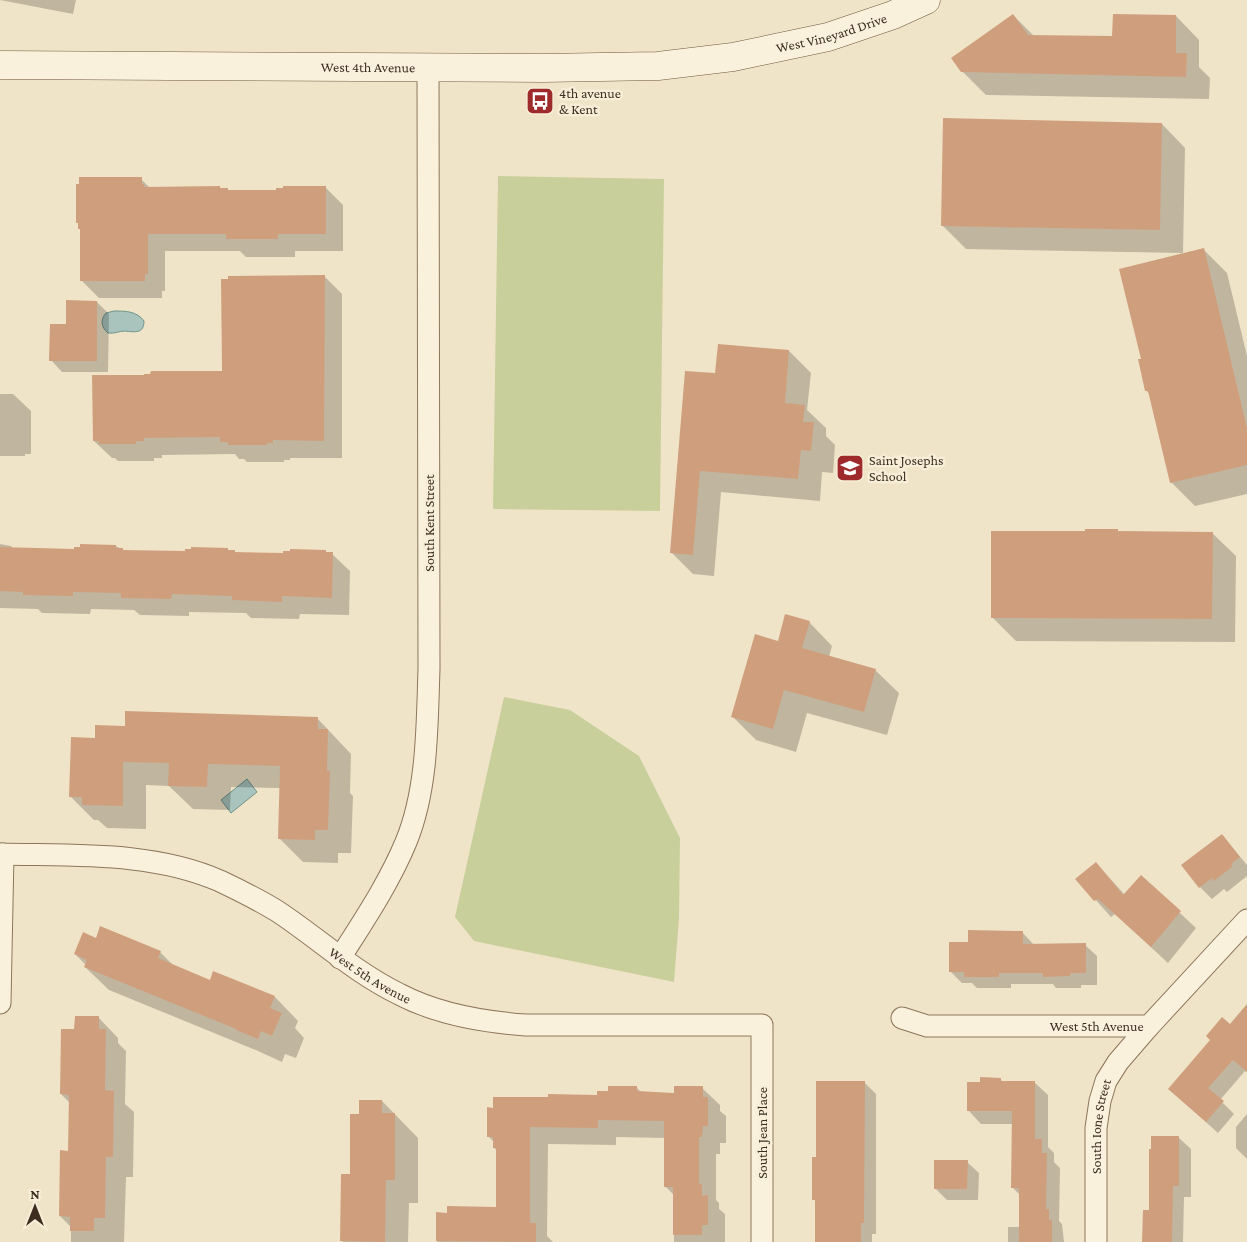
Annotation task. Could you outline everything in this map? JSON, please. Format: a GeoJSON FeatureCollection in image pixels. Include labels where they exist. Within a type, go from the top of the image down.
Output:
{"type":"FeatureCollection","features":[{"type":"Feature","properties":{"kind":"main road","name":"West Vineyard Drive"},"geometry":{"type":"LineString","coordinates":[[734,58],[828,37],[894,15],[926,0]]}},
{"type":"Feature","properties":{"kind":"main road","name":"West 4th Avenue"},"geometry":{"type":"LineString","coordinates":[[0,65],[658,66],[734,58]]}},
{"type":"Feature","properties":{"kind":"street","name":"South Kent Street"},"geometry":{"type":"LineString","coordinates":[[340,958],[388,882],[407,840],[418,800],[425,761],[429,669],[428,67]]}},
{"type":"Feature","properties":{"kind":"street","name":"West 5th Avenue"},"geometry":{"type":"LineString","coordinates":[[1,854],[105,857],[148,861],[184,868],[219,881],[276,911],[340,958],[400,995],[430,1007],[462,1016],[496,1023],[526,1025],[762,1025]]}},
{"type":"Feature","properties":{"kind":"street"},"geometry":{"type":"LineString","coordinates":[[0,1003],[1,854]]}},
{"type":"Feature","properties":{"kind":"street","name":"West 5th Avenue"},"geometry":{"type":"LineString","coordinates":[[902,1018],[927,1026],[1149,1026],[1247,920]]}},
{"type":"Feature","properties":{"kind":"street","name":"South Jean Place"},"geometry":{"type":"LineString","coordinates":[[762,1025],[762,1242]]}},
{"type":"Feature","properties":{"kind":"street","name":"South Ione Street"},"geometry":{"type":"LineString","coordinates":[[1096,1242],[1096,1128],[1100,1101],[1106,1081],[1118,1062],[1149,1026]]}},
{"type":"Feature","properties":{"kind":"green space"},"geometry":{"type":"Polygon","coordinates":[[[498,176],[664,179],[660,511],[493,509],[498,176]]]}},
{"type":"Feature","properties":{"kind":"green space"},"geometry":{"type":"Polygon","coordinates":[[[504,697],[570,710],[639,756],[680,838],[679,918],[674,982],[474,941],[455,917],[504,697]]]}},
{"type":"Feature","properties":{"kind":"water"},"geometry":{"type":"Polygon","coordinates":[[[114,311],[134,313],[144,321],[144,325],[141,330],[135,332],[108,333],[102,321],[106,313],[114,311]]]}},
{"type":"Feature","properties":{"kind":"water"},"geometry":{"type":"Polygon","coordinates":[[[247,779],[257,792],[231,813],[221,800],[247,779]]]}},
{"type":"Feature","properties":{"kind":"building"},"geometry":{"type":"Polygon","coordinates":[[[1013,14],[1028,35],[1112,36],[1113,14],[1176,15],[1176,53],[1187,53],[1186,77],[961,72],[951,58],[1013,14]]]}},
{"type":"Feature","properties":{"kind":"building"},"geometry":{"type":"Polygon","coordinates":[[[943,118],[1162,123],[1160,230],[941,226],[943,118]]]}},
{"type":"Feature","properties":{"kind":"building"},"geometry":{"type":"Polygon","coordinates":[[[79,177],[142,177],[144,187],[220,186],[220,188],[228,188],[228,190],[276,190],[276,188],[283,188],[283,186],[326,186],[326,234],[278,234],[278,239],[226,239],[226,234],[148,234],[148,274],[145,274],[145,281],[80,281],[80,229],[78,229],[78,223],[76,223],[76,184],[79,184],[79,177]]]}},
{"type":"Feature","properties":{"kind":"building"},"geometry":{"type":"Polygon","coordinates":[[[1204,248],[1247,428],[1247,465],[1170,483],[1148,391],[1145,391],[1138,359],[1141,359],[1119,269],[1204,248]]]}},
{"type":"Feature","properties":{"kind":"building"},"geometry":{"type":"Polygon","coordinates":[[[325,275],[324,441],[273,440],[273,443],[267,443],[267,445],[228,445],[228,442],[220,442],[220,437],[144,438],[144,441],[136,441],[136,444],[99,444],[99,441],[93,441],[92,375],[144,375],[150,374],[151,371],[222,371],[221,279],[228,279],[228,276],[325,275]]]}},
{"type":"Feature","properties":{"kind":"building"},"geometry":{"type":"Polygon","coordinates":[[[66,300],[97,301],[97,361],[49,361],[50,324],[66,324],[66,300]]]}},
{"type":"Feature","properties":{"kind":"building"},"geometry":{"type":"Polygon","coordinates":[[[718,344],[789,350],[785,403],[805,405],[803,422],[814,422],[811,451],[801,450],[798,479],[700,471],[693,555],[670,553],[685,371],[715,373],[718,344]]]}},
{"type":"Feature","properties":{"kind":"building"},"geometry":{"type":"Polygon","coordinates":[[[1085,529],[1213,532],[1212,619],[991,618],[991,531],[1085,531],[1085,529]]]}},
{"type":"Feature","properties":{"kind":"building"},"geometry":{"type":"Polygon","coordinates":[[[80,544],[116,545],[116,548],[123,548],[123,550],[185,551],[185,549],[191,549],[191,547],[228,548],[228,550],[235,550],[235,552],[283,553],[283,551],[290,551],[290,549],[326,550],[326,552],[333,552],[332,598],[282,596],[282,602],[232,600],[232,596],[172,594],[171,599],[121,598],[121,593],[73,592],[73,596],[23,595],[23,592],[0,591],[0,547],[74,549],[74,547],[80,547],[80,544]]]}},
{"type":"Feature","properties":{"kind":"building"},"geometry":{"type":"Polygon","coordinates":[[[785,614],[810,621],[802,648],[876,669],[864,712],[784,690],[773,729],[731,717],[755,634],[778,641],[785,614]]]}},
{"type":"Feature","properties":{"kind":"building"},"geometry":{"type":"Polygon","coordinates":[[[125,711],[318,717],[318,729],[328,729],[327,771],[330,771],[328,830],[315,830],[315,840],[278,839],[280,766],[208,764],[207,787],[168,786],[169,763],[123,762],[123,806],[82,805],[82,797],[69,797],[71,737],[95,738],[95,725],[125,726],[125,711]]]}},
{"type":"Feature","properties":{"kind":"building"},"geometry":{"type":"Polygon","coordinates":[[[1222,834],[1240,857],[1231,864],[1233,866],[1214,881],[1212,878],[1199,888],[1181,865],[1222,834]]]}},
{"type":"Feature","properties":{"kind":"building"},"geometry":{"type":"Polygon","coordinates":[[[1096,862],[1123,895],[1141,875],[1181,911],[1151,947],[1098,899],[1094,901],[1075,879],[1096,862]]]}},
{"type":"Feature","properties":{"kind":"building"},"geometry":{"type":"Polygon","coordinates":[[[100,926],[161,951],[158,958],[210,980],[213,971],[275,996],[270,1008],[282,1013],[272,1036],[261,1031],[258,1039],[84,967],[87,960],[74,954],[83,932],[96,938],[100,926]]]}},
{"type":"Feature","properties":{"kind":"building"},"geometry":{"type":"Polygon","coordinates":[[[968,930],[1023,931],[1023,944],[1086,943],[1086,973],[1070,973],[1070,976],[1043,977],[1043,973],[999,973],[999,977],[964,977],[964,972],[949,972],[949,942],[968,942],[968,930]]]}},
{"type":"Feature","properties":{"kind":"building"},"geometry":{"type":"Polygon","coordinates":[[[1247,1004],[1247,1072],[1233,1060],[1208,1088],[1224,1101],[1206,1122],[1168,1089],[1210,1040],[1206,1036],[1222,1017],[1230,1024],[1247,1004]]]}},
{"type":"Feature","properties":{"kind":"building"},"geometry":{"type":"Polygon","coordinates":[[[75,1016],[99,1016],[99,1029],[106,1029],[105,1090],[114,1091],[113,1157],[106,1157],[105,1218],[94,1218],[94,1231],[70,1231],[70,1217],[59,1216],[60,1150],[68,1151],[69,1095],[60,1094],[61,1029],[74,1029],[75,1016]]]}},
{"type":"Feature","properties":{"kind":"building"},"geometry":{"type":"Polygon","coordinates":[[[980,1077],[1001,1078],[1001,1081],[1035,1081],[1035,1139],[1042,1139],[1042,1153],[1047,1153],[1046,1209],[1049,1209],[1049,1220],[1052,1220],[1052,1242],[1019,1242],[1019,1188],[1011,1188],[1012,1111],[967,1111],[967,1082],[980,1082],[980,1077]]]}},
{"type":"Feature","properties":{"kind":"building"},"geometry":{"type":"Polygon","coordinates":[[[816,1081],[865,1081],[864,1223],[861,1223],[861,1242],[815,1242],[815,1200],[812,1200],[812,1157],[816,1157],[816,1081]]]}},
{"type":"Feature","properties":{"kind":"building"},"geometry":{"type":"Polygon","coordinates":[[[608,1086],[637,1086],[637,1091],[674,1093],[674,1086],[703,1086],[703,1097],[708,1097],[708,1126],[703,1126],[702,1137],[699,1137],[699,1184],[702,1184],[702,1196],[708,1195],[708,1225],[702,1225],[702,1235],[673,1235],[673,1187],[664,1187],[664,1121],[598,1120],[598,1128],[530,1127],[530,1223],[536,1223],[536,1242],[436,1241],[436,1212],[447,1213],[447,1206],[496,1207],[496,1148],[493,1148],[493,1137],[487,1137],[487,1107],[493,1108],[493,1097],[548,1097],[548,1094],[597,1095],[597,1091],[608,1091],[608,1086]]]}},
{"type":"Feature","properties":{"kind":"building"},"geometry":{"type":"Polygon","coordinates":[[[359,1100],[382,1100],[382,1113],[395,1113],[395,1180],[386,1180],[385,1242],[340,1241],[341,1174],[350,1174],[350,1114],[359,1114],[359,1100]]]}},
{"type":"Feature","properties":{"kind":"building"},"geometry":{"type":"Polygon","coordinates":[[[1151,1136],[1179,1136],[1179,1186],[1173,1186],[1172,1242],[1142,1242],[1143,1210],[1149,1210],[1149,1149],[1151,1149],[1151,1136]]]}},
{"type":"Feature","properties":{"kind":"building"},"geometry":{"type":"Polygon","coordinates":[[[934,1160],[968,1160],[967,1189],[934,1189],[934,1160]]]}},
{"type":"Feature","properties":{"kind":"place","name":"4th avenue & Kent"},"geometry":{"type":"Point","coordinates":[540,101]}},
{"type":"Feature","properties":{"kind":"place","name":"Saint Josephs School"},"geometry":{"type":"Point","coordinates":[850,468]}}]}
